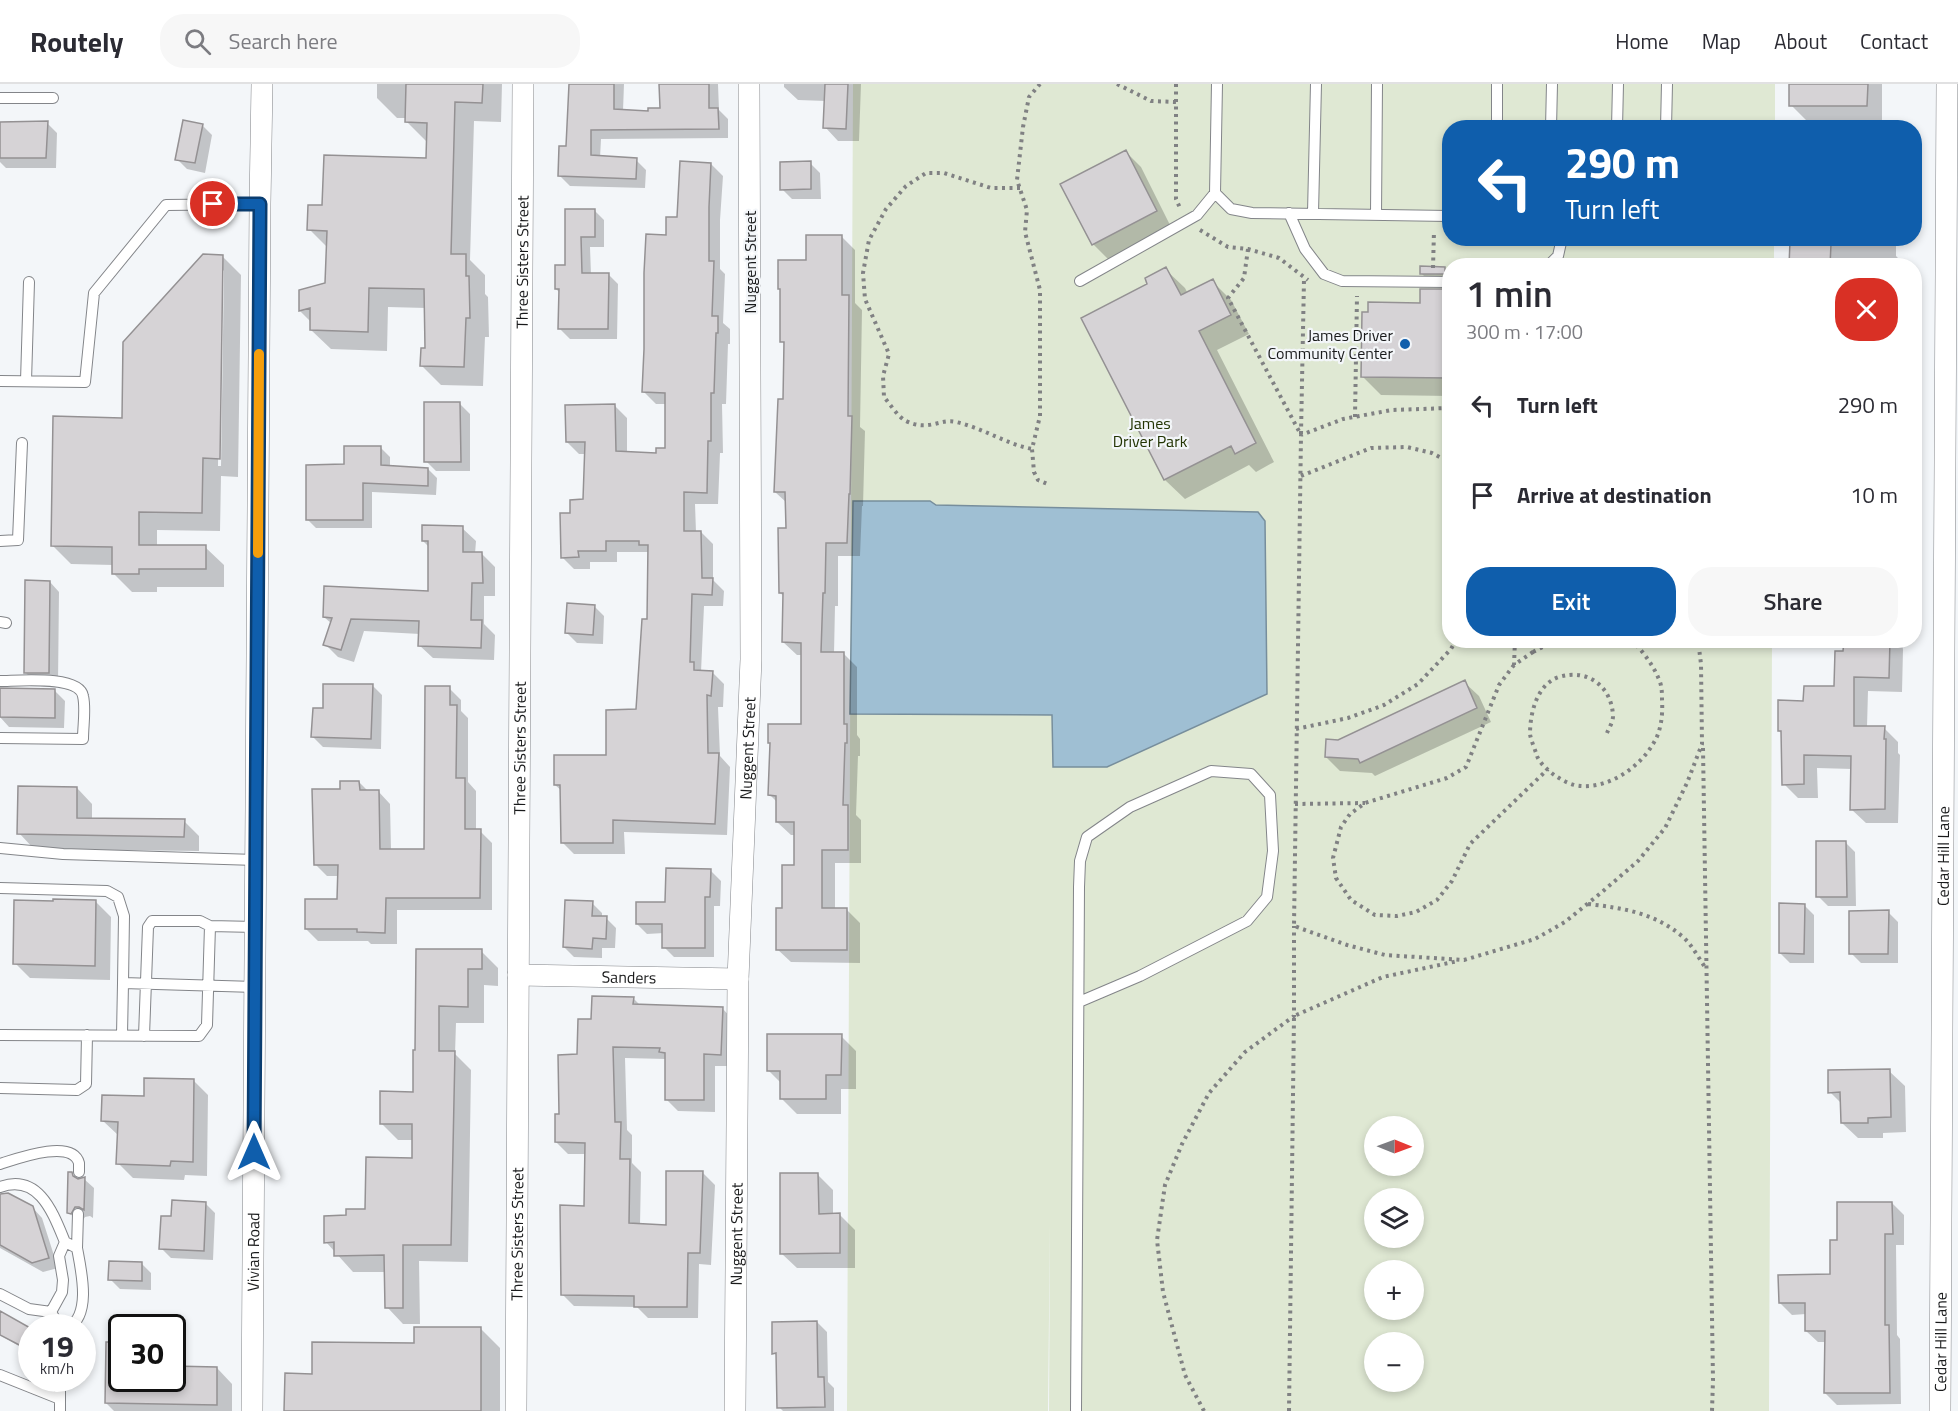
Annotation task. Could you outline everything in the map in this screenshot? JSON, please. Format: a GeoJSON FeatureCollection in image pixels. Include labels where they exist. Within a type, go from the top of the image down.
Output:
{"type":"FeatureCollection","features":[{"type":"Feature","properties":{"kind":"street","name":"Vivian Road"},"geometry":{"type":"LineString","coordinates":[[252,1411],[262,84]]}},
{"type":"Feature","properties":{"kind":"street","name":"Three Sisters Street"},"geometry":{"type":"LineString","coordinates":[[516,1411],[523,84]]}},
{"type":"Feature","properties":{"kind":"street","name":"Nuggent Street"},"geometry":{"type":"LineString","coordinates":[[735,1411],[738,979],[751,658],[749,84]]}},
{"type":"Feature","properties":{"kind":"street","name":"Cedar Hill Lane"},"geometry":{"type":"LineString","coordinates":[[1940,1411],[1950,1148],[1947,84]]}},
{"type":"Feature","properties":{"kind":"street","name":"Sanders"},"geometry":{"type":"LineString","coordinates":[[518,975],[738,979]]}},
{"type":"Feature","properties":{"kind":"lane"},"geometry":{"type":"LineString","coordinates":[[1080,281],[1197,215],[1215,193],[1217,84]]}},
{"type":"Feature","properties":{"kind":"lane"},"geometry":{"type":"LineString","coordinates":[[1313,213],[1316,84]]}},
{"type":"Feature","properties":{"kind":"lane"},"geometry":{"type":"LineString","coordinates":[[1376,214],[1377,84]]}},
{"type":"Feature","properties":{"kind":"lane"},"geometry":{"type":"LineString","coordinates":[[1497,84],[1497,120]]}},
{"type":"Feature","properties":{"kind":"lane"},"geometry":{"type":"LineString","coordinates":[[1551,120],[1552,84]]}},
{"type":"Feature","properties":{"kind":"lane"},"geometry":{"type":"LineString","coordinates":[[1617,120],[1618,84]]}},
{"type":"Feature","properties":{"kind":"lane"},"geometry":{"type":"LineString","coordinates":[[1666,120],[1667,84]]}},
{"type":"Feature","properties":{"kind":"lane"},"geometry":{"type":"LineString","coordinates":[[0,98],[53,98]]}},
{"type":"Feature","properties":{"kind":"lane"},"geometry":{"type":"LineString","coordinates":[[1215,193],[1232,209],[1252,213],[1442,216]]}},
{"type":"Feature","properties":{"kind":"lane"},"geometry":{"type":"LineString","coordinates":[[0,381],[85,382],[94,293],[166,205],[260,204]]}},
{"type":"Feature","properties":{"kind":"lane"},"geometry":{"type":"LineString","coordinates":[[1289,213],[1305,249],[1324,274],[1342,281],[1442,282]]}},
{"type":"Feature","properties":{"kind":"lane"},"geometry":{"type":"LineString","coordinates":[[26,381],[29,282]]}},
{"type":"Feature","properties":{"kind":"lane"},"geometry":{"type":"LineString","coordinates":[[0,541],[18,540],[22,442]]}},
{"type":"Feature","properties":{"kind":"lane"},"geometry":{"type":"LineString","coordinates":[[0,681],[62,682],[79,688],[83,696],[83,739],[0,738]]}},
{"type":"Feature","properties":{"kind":"lane"},"geometry":{"type":"LineString","coordinates":[[1076,1411],[1078,1002],[1080,861],[1087,837],[1130,807],[1211,771],[1251,774],[1270,795],[1273,851],[1267,897],[1247,921],[1140,976],[1078,1002]]}},
{"type":"Feature","properties":{"kind":"lane"},"geometry":{"type":"LineString","coordinates":[[0,848],[63,854],[256,860]]}},
{"type":"Feature","properties":{"kind":"lane"},"geometry":{"type":"LineString","coordinates":[[0,888],[107,891],[118,897],[124,916],[122,1035]]}},
{"type":"Feature","properties":{"kind":"lane"},"geometry":{"type":"LineString","coordinates":[[144,1036],[148,927],[152,921],[200,921],[210,926],[256,927]]}},
{"type":"Feature","properties":{"kind":"lane"},"geometry":{"type":"LineString","coordinates":[[0,1035],[199,1036],[207,1025],[210,926]]}},
{"type":"Feature","properties":{"kind":"lane"},"geometry":{"type":"LineString","coordinates":[[123,983],[255,987]]}},
{"type":"Feature","properties":{"kind":"lane"},"geometry":{"type":"LineString","coordinates":[[0,1088],[77,1090],[86,1084],[87,1035]]}},
{"type":"Feature","properties":{"kind":"lane"},"geometry":{"type":"LineString","coordinates":[[0,1164],[38,1153],[61,1150],[73,1154],[79,1161],[79,1172]]}},
{"type":"Feature","properties":{"kind":"lane"},"geometry":{"type":"LineString","coordinates":[[0,1175],[12,1183],[26,1185],[43,1198],[65,1242],[77,1248]]}},
{"type":"Feature","properties":{"kind":"lane"},"geometry":{"type":"LineString","coordinates":[[0,1187],[12,1183]]}},
{"type":"Feature","properties":{"kind":"lane"},"geometry":{"type":"LineString","coordinates":[[78,1214],[77,1248],[82,1308],[79,1314]]}},
{"type":"Feature","properties":{"kind":"lane"},"geometry":{"type":"LineString","coordinates":[[0,1294],[29,1309],[51,1312],[62,1292],[63,1280],[59,1256],[65,1242]]}},
{"type":"Feature","properties":{"kind":"lane"},"geometry":{"type":"LineString","coordinates":[[0,1375],[60,1398]]}},
{"type":"Feature","properties":{"kind":"lane"},"geometry":{"type":"LineString","coordinates":[[60,1392],[60,1411]]}},
{"type":"Feature","properties":{"kind":"path"},"geometry":{"type":"LineString","coordinates":[[1040,84],[1029,97],[1017,180],[1027,210],[1025,232],[1040,290],[1040,416],[1032,449],[1034,472],[1038,480],[1050,484]]}},
{"type":"Feature","properties":{"kind":"path"},"geometry":{"type":"LineString","coordinates":[[1117,84],[1151,101],[1176,102]]}},
{"type":"Feature","properties":{"kind":"path"},"geometry":{"type":"LineString","coordinates":[[1176,84],[1176,199],[1185,221],[1228,247],[1248,249],[1279,258],[1304,279],[1315,283]]}},
{"type":"Feature","properties":{"kind":"path"},"geometry":{"type":"LineString","coordinates":[[1020,188],[991,188],[944,173],[926,173],[906,186],[886,209],[869,240],[862,273],[865,299],[889,354],[883,376],[884,397],[904,421],[926,427],[953,421],[984,430],[1021,447],[1032,449]]}},
{"type":"Feature","properties":{"kind":"path"},"geometry":{"type":"LineString","coordinates":[[1433,282],[1434,216]]}},
{"type":"Feature","properties":{"kind":"path"},"geometry":{"type":"LineString","coordinates":[[1248,249],[1244,278],[1228,298],[1301,435]]}},
{"type":"Feature","properties":{"kind":"path"},"geometry":{"type":"LineString","coordinates":[[1289,1411],[1295,804],[1304,279]]}},
{"type":"Feature","properties":{"kind":"path"},"geometry":{"type":"LineString","coordinates":[[1355,417],[1357,292]]}},
{"type":"Feature","properties":{"kind":"path"},"geometry":{"type":"LineString","coordinates":[[1301,435],[1343,419],[1392,410],[1442,408]]}},
{"type":"Feature","properties":{"kind":"path"},"geometry":{"type":"LineString","coordinates":[[1301,476],[1371,448],[1407,447],[1432,453],[1442,458]]}},
{"type":"Feature","properties":{"kind":"path"},"geometry":{"type":"LineString","coordinates":[[1296,729],[1348,718],[1384,705],[1418,684],[1452,648]]}},
{"type":"Feature","properties":{"kind":"path"},"geometry":{"type":"LineString","coordinates":[[1514,665],[1515,648]]}},
{"type":"Feature","properties":{"kind":"path"},"geometry":{"type":"LineString","coordinates":[[1533,648],[1533,652]]}},
{"type":"Feature","properties":{"kind":"path"},"geometry":{"type":"LineString","coordinates":[[1295,804],[1365,803],[1447,778],[1466,767],[1499,685],[1514,665],[1541,648]]}},
{"type":"Feature","properties":{"kind":"path"},"geometry":{"type":"LineString","coordinates":[[1607,733],[1613,718],[1609,695],[1598,682],[1581,675],[1559,677],[1543,688],[1533,708],[1530,736],[1539,760],[1555,776],[1579,786],[1597,785],[1618,778],[1637,763],[1654,744],[1663,716],[1661,684],[1648,658],[1639,648]]}},
{"type":"Feature","properties":{"kind":"path"},"geometry":{"type":"LineString","coordinates":[[1699,648],[1712,1411]]}},
{"type":"Feature","properties":{"kind":"path"},"geometry":{"type":"LineString","coordinates":[[1204,1411],[1185,1375],[1162,1292],[1157,1240],[1165,1185],[1182,1144],[1209,1093],[1245,1052],[1294,1016],[1383,977],[1464,960],[1535,939],[1565,922],[1638,861],[1665,828],[1687,783],[1702,744]]}},
{"type":"Feature","properties":{"kind":"path"},"geometry":{"type":"LineString","coordinates":[[1365,803],[1350,814],[1341,827],[1333,858],[1336,878],[1352,900],[1375,915],[1397,916],[1416,912],[1437,900],[1452,881],[1470,844],[1548,769]]}},
{"type":"Feature","properties":{"kind":"path"},"geometry":{"type":"LineString","coordinates":[[1587,904],[1627,909],[1658,920],[1684,938],[1706,969]]}},
{"type":"Feature","properties":{"kind":"path"},"geometry":{"type":"LineString","coordinates":[[1294,926],[1347,945],[1385,955],[1464,960]]}},
{"type":"Feature","properties":{"kind":"green space","name":"James Driver Park"},"geometry":{"type":"Polygon","coordinates":[[[853,84],[1775,84],[1775,120],[1442,120],[1442,246],[1774,246],[1774,258],[1442,258],[1442,648],[1772,648],[1769,1411],[1049,1411],[1050,1223],[1048,1411],[847,1411],[853,84]]]}},
{"type":"Feature","properties":{"kind":"water"},"geometry":{"type":"Polygon","coordinates":[[[853,501],[930,501],[936,505],[1258,512],[1265,521],[1267,694],[1107,767],[1053,767],[1052,715],[850,714],[853,501]]]}},
{"type":"Feature","properties":{"kind":"building"},"geometry":{"type":"Polygon","coordinates":[[[406,84],[483,84],[482,103],[455,102],[451,254],[466,254],[466,276],[469,276],[470,318],[466,318],[464,367],[420,366],[421,348],[425,348],[424,289],[369,288],[368,332],[310,330],[310,308],[299,311],[299,290],[325,283],[327,231],[307,230],[308,205],[322,205],[324,155],[426,158],[427,123],[405,122],[406,84]]]}},
{"type":"Feature","properties":{"kind":"building"},"geometry":{"type":"Polygon","coordinates":[[[569,84],[614,84],[614,109],[648,111],[648,108],[660,108],[659,84],[709,84],[709,108],[718,108],[719,129],[591,130],[591,155],[637,158],[636,179],[558,176],[559,146],[566,146],[569,84]]]}},
{"type":"Feature","properties":{"kind":"building"},"geometry":{"type":"Polygon","coordinates":[[[825,84],[848,84],[846,129],[823,128],[825,84]]]}},
{"type":"Feature","properties":{"kind":"building"},"geometry":{"type":"Polygon","coordinates":[[[1789,84],[1868,84],[1867,106],[1789,106],[1789,84]]]}},
{"type":"Feature","properties":{"kind":"building"},"geometry":{"type":"Polygon","coordinates":[[[183,120],[203,124],[195,163],[175,160],[183,120]]]}},
{"type":"Feature","properties":{"kind":"building"},"geometry":{"type":"Polygon","coordinates":[[[48,121],[46,158],[0,158],[0,122],[48,121]]]}},
{"type":"Feature","properties":{"kind":"building"},"geometry":{"type":"Polygon","coordinates":[[[1126,150],[1157,211],[1092,245],[1060,184],[1126,150]]]}},
{"type":"Feature","properties":{"kind":"building"},"geometry":{"type":"Polygon","coordinates":[[[680,161],[711,163],[709,261],[714,261],[712,316],[718,316],[718,333],[716,333],[714,393],[711,393],[711,441],[708,441],[707,493],[684,492],[684,531],[701,531],[702,578],[713,578],[712,595],[692,594],[690,662],[694,662],[694,670],[713,671],[711,696],[707,695],[708,753],[719,753],[715,824],[613,820],[613,843],[561,843],[560,785],[554,785],[554,755],[606,755],[606,710],[636,709],[642,619],[647,619],[648,545],[639,545],[639,541],[606,541],[606,551],[578,551],[579,557],[561,558],[560,513],[570,513],[570,500],[583,499],[585,442],[566,442],[565,405],[615,404],[616,451],[656,453],[656,448],[665,448],[665,393],[642,392],[646,234],[666,235],[666,217],[677,217],[680,161]]]}},
{"type":"Feature","properties":{"kind":"building"},"geometry":{"type":"Polygon","coordinates":[[[811,161],[811,189],[780,190],[780,162],[811,161]]]}},
{"type":"Feature","properties":{"kind":"building"},"geometry":{"type":"Polygon","coordinates":[[[565,209],[595,209],[595,237],[581,237],[582,273],[609,273],[608,329],[558,329],[559,289],[555,289],[555,265],[565,265],[565,209]]]}},
{"type":"Feature","properties":{"kind":"building"},"geometry":{"type":"Polygon","coordinates":[[[806,235],[842,235],[842,295],[849,295],[848,416],[852,416],[847,543],[826,543],[821,652],[844,652],[844,724],[847,724],[847,743],[845,743],[843,805],[848,805],[848,850],[822,850],[822,908],[847,908],[847,950],[776,950],[776,908],[782,908],[782,865],[794,865],[794,822],[776,822],[776,796],[768,795],[770,743],[768,743],[768,724],[801,724],[801,643],[782,642],[783,593],[779,593],[778,528],[786,528],[785,492],[774,492],[778,399],[783,399],[784,342],[780,342],[778,260],[806,260],[806,235]]]}},
{"type":"Feature","properties":{"kind":"building"},"geometry":{"type":"Polygon","coordinates":[[[1790,246],[1831,246],[1830,258],[1789,258],[1790,246]]]}},
{"type":"Feature","properties":{"kind":"building"},"geometry":{"type":"Polygon","coordinates":[[[203,254],[223,255],[220,459],[203,458],[202,513],[139,512],[139,545],[206,545],[206,569],[139,569],[139,574],[112,574],[112,547],[51,546],[53,416],[122,418],[123,342],[203,254]]]}},
{"type":"Feature","properties":{"kind":"building"},"geometry":{"type":"Polygon","coordinates":[[[1420,266],[1442,267],[1442,274],[1420,274],[1420,266]]]}},
{"type":"Feature","properties":{"kind":"building"},"geometry":{"type":"Polygon","coordinates":[[[1166,267],[1181,295],[1213,279],[1231,315],[1199,331],[1256,443],[1235,454],[1231,446],[1164,480],[1081,318],[1147,284],[1145,278],[1166,267]]]}},
{"type":"Feature","properties":{"kind":"building","name":"James Driver Community Center"},"geometry":{"type":"Polygon","coordinates":[[[1420,289],[1442,289],[1442,378],[1361,377],[1362,312],[1368,312],[1368,302],[1420,303],[1420,289]]]}},
{"type":"Feature","properties":{"kind":"building"},"geometry":{"type":"Polygon","coordinates":[[[424,402],[460,402],[461,462],[424,462],[424,402]]]}},
{"type":"Feature","properties":{"kind":"building"},"geometry":{"type":"Polygon","coordinates":[[[344,446],[381,446],[381,465],[428,468],[428,486],[363,483],[363,520],[306,520],[306,465],[344,464],[344,446]]]}},
{"type":"Feature","properties":{"kind":"building"},"geometry":{"type":"Polygon","coordinates":[[[422,525],[463,526],[463,552],[482,552],[483,583],[472,583],[471,620],[482,620],[481,648],[418,646],[419,621],[351,619],[341,650],[323,645],[332,618],[323,617],[324,586],[428,591],[428,541],[422,541],[422,525]]]}},
{"type":"Feature","properties":{"kind":"building"},"geometry":{"type":"Polygon","coordinates":[[[25,580],[50,581],[49,673],[24,673],[25,580]]]}},
{"type":"Feature","properties":{"kind":"building"},"geometry":{"type":"Polygon","coordinates":[[[567,603],[595,605],[593,635],[565,633],[567,603]]]}},
{"type":"Feature","properties":{"kind":"building"},"geometry":{"type":"Polygon","coordinates":[[[1843,648],[1890,648],[1889,678],[1854,677],[1854,726],[1885,726],[1885,809],[1850,810],[1851,756],[1804,755],[1804,784],[1782,785],[1778,700],[1803,701],[1804,686],[1834,686],[1835,651],[1843,651],[1843,648]]]}},
{"type":"Feature","properties":{"kind":"building"},"geometry":{"type":"Polygon","coordinates":[[[1465,680],[1477,708],[1360,763],[1358,759],[1325,757],[1326,739],[1338,740],[1465,680]]]}},
{"type":"Feature","properties":{"kind":"building"},"geometry":{"type":"Polygon","coordinates":[[[323,684],[373,684],[371,739],[311,737],[313,708],[323,708],[323,684]]]}},
{"type":"Feature","properties":{"kind":"building"},"geometry":{"type":"Polygon","coordinates":[[[425,686],[450,686],[450,705],[457,705],[456,778],[465,778],[465,829],[481,829],[480,898],[386,898],[385,933],[357,932],[357,929],[305,929],[305,899],[337,899],[338,865],[314,865],[312,789],[340,789],[340,781],[359,781],[360,790],[379,790],[380,849],[424,849],[425,686]]]}},
{"type":"Feature","properties":{"kind":"building"},"geometry":{"type":"Polygon","coordinates":[[[0,688],[55,689],[55,718],[0,717],[0,688]]]}},
{"type":"Feature","properties":{"kind":"building"},"geometry":{"type":"Polygon","coordinates":[[[18,786],[77,787],[77,818],[185,819],[184,837],[17,834],[18,786]]]}},
{"type":"Feature","properties":{"kind":"building"},"geometry":{"type":"Polygon","coordinates":[[[1816,841],[1846,841],[1847,897],[1816,897],[1816,841]]]}},
{"type":"Feature","properties":{"kind":"building"},"geometry":{"type":"Polygon","coordinates":[[[666,868],[711,869],[710,897],[705,897],[705,948],[662,948],[662,924],[636,924],[636,902],[665,902],[666,868]]]}},
{"type":"Feature","properties":{"kind":"building"},"geometry":{"type":"Polygon","coordinates":[[[53,899],[96,900],[95,966],[13,964],[14,900],[53,901],[53,899]]]}},
{"type":"Feature","properties":{"kind":"building"},"geometry":{"type":"Polygon","coordinates":[[[565,900],[593,901],[592,916],[607,916],[606,939],[593,938],[592,949],[563,947],[565,900]]]}},
{"type":"Feature","properties":{"kind":"building"},"geometry":{"type":"Polygon","coordinates":[[[1779,903],[1805,904],[1804,954],[1779,953],[1779,903]]]}},
{"type":"Feature","properties":{"kind":"building"},"geometry":{"type":"Polygon","coordinates":[[[1889,910],[1888,954],[1849,954],[1849,911],[1889,910]]]}},
{"type":"Feature","properties":{"kind":"building"},"geometry":{"type":"Polygon","coordinates":[[[416,949],[482,949],[482,969],[468,969],[468,1007],[439,1006],[439,1051],[455,1051],[451,1245],[403,1245],[403,1308],[385,1308],[384,1255],[334,1256],[334,1242],[324,1243],[324,1216],[346,1215],[346,1209],[365,1209],[366,1157],[412,1158],[412,1124],[380,1124],[380,1091],[413,1092],[416,949]]]}},
{"type":"Feature","properties":{"kind":"building"},"geometry":{"type":"Polygon","coordinates":[[[592,996],[634,997],[633,1004],[723,1007],[721,1055],[704,1054],[704,1100],[665,1100],[665,1053],[659,1052],[660,1048],[613,1047],[615,1122],[621,1122],[620,1159],[630,1159],[629,1223],[666,1225],[666,1171],[703,1171],[700,1253],[688,1253],[687,1307],[634,1307],[634,1296],[561,1295],[560,1205],[584,1206],[585,1143],[555,1142],[555,1114],[559,1114],[558,1055],[577,1054],[578,1019],[591,1019],[592,996]]]}},
{"type":"Feature","properties":{"kind":"building"},"geometry":{"type":"Polygon","coordinates":[[[767,1034],[842,1034],[841,1075],[826,1075],[826,1099],[780,1099],[780,1071],[767,1071],[767,1034]]]}},
{"type":"Feature","properties":{"kind":"building"},"geometry":{"type":"Polygon","coordinates":[[[1890,1069],[1891,1117],[1868,1118],[1868,1123],[1841,1123],[1840,1092],[1828,1093],[1828,1070],[1890,1069]]]}},
{"type":"Feature","properties":{"kind":"building"},"geometry":{"type":"Polygon","coordinates":[[[144,1078],[194,1079],[193,1162],[171,1161],[170,1166],[116,1164],[118,1122],[101,1121],[102,1095],[144,1096],[144,1078]]]}},
{"type":"Feature","properties":{"kind":"building"},"geometry":{"type":"Polygon","coordinates":[[[68,1172],[72,1172],[73,1176],[78,1179],[85,1177],[84,1210],[75,1207],[71,1214],[67,1213],[68,1172]]]}},
{"type":"Feature","properties":{"kind":"building"},"geometry":{"type":"Polygon","coordinates":[[[780,1173],[818,1173],[819,1214],[840,1213],[840,1253],[780,1254],[780,1173]]]}},
{"type":"Feature","properties":{"kind":"building"},"geometry":{"type":"Polygon","coordinates":[[[8,1193],[33,1206],[49,1258],[32,1263],[0,1245],[0,1194],[8,1193]]]}},
{"type":"Feature","properties":{"kind":"building"},"geometry":{"type":"Polygon","coordinates":[[[172,1200],[206,1202],[204,1251],[159,1249],[161,1216],[171,1216],[172,1200]]]}},
{"type":"Feature","properties":{"kind":"building"},"geometry":{"type":"Polygon","coordinates":[[[1837,1202],[1892,1202],[1893,1234],[1885,1234],[1885,1325],[1889,1325],[1890,1393],[1824,1393],[1825,1331],[1805,1331],[1805,1303],[1779,1303],[1778,1275],[1830,1274],[1830,1240],[1837,1240],[1837,1202]]]}},
{"type":"Feature","properties":{"kind":"building"},"geometry":{"type":"Polygon","coordinates":[[[109,1261],[142,1262],[142,1281],[108,1280],[109,1261]]]}},
{"type":"Feature","properties":{"kind":"building"},"geometry":{"type":"Polygon","coordinates":[[[0,1311],[18,1321],[18,1344],[0,1335],[0,1311]]]}},
{"type":"Feature","properties":{"kind":"building"},"geometry":{"type":"Polygon","coordinates":[[[817,1321],[818,1377],[824,1377],[825,1407],[777,1408],[776,1353],[772,1354],[772,1322],[817,1321]]]}},
{"type":"Feature","properties":{"kind":"building"},"geometry":{"type":"Polygon","coordinates":[[[414,1327],[481,1327],[481,1411],[284,1411],[285,1373],[312,1374],[312,1342],[414,1343],[414,1327]]]}},
{"type":"Feature","properties":{"kind":"building"},"geometry":{"type":"Polygon","coordinates":[[[106,1342],[108,1342],[108,1392],[186,1392],[186,1366],[217,1367],[217,1405],[105,1403],[106,1342]]]}},
{"type":"Feature","properties":{"kind":"slow traffic"},"geometry":{"type":"LineString","coordinates":[[258,553],[259,354]]}},
{"type":"Feature","properties":{"kind":"place","name":"James Driver Community Center"},"geometry":{"type":"Point","coordinates":[1405,344]}},
{"type":"Feature","properties":{"kind":"route"},"geometry":{"type":"LineString","coordinates":[[213,204],[260,204],[254,1152]]}}]}
